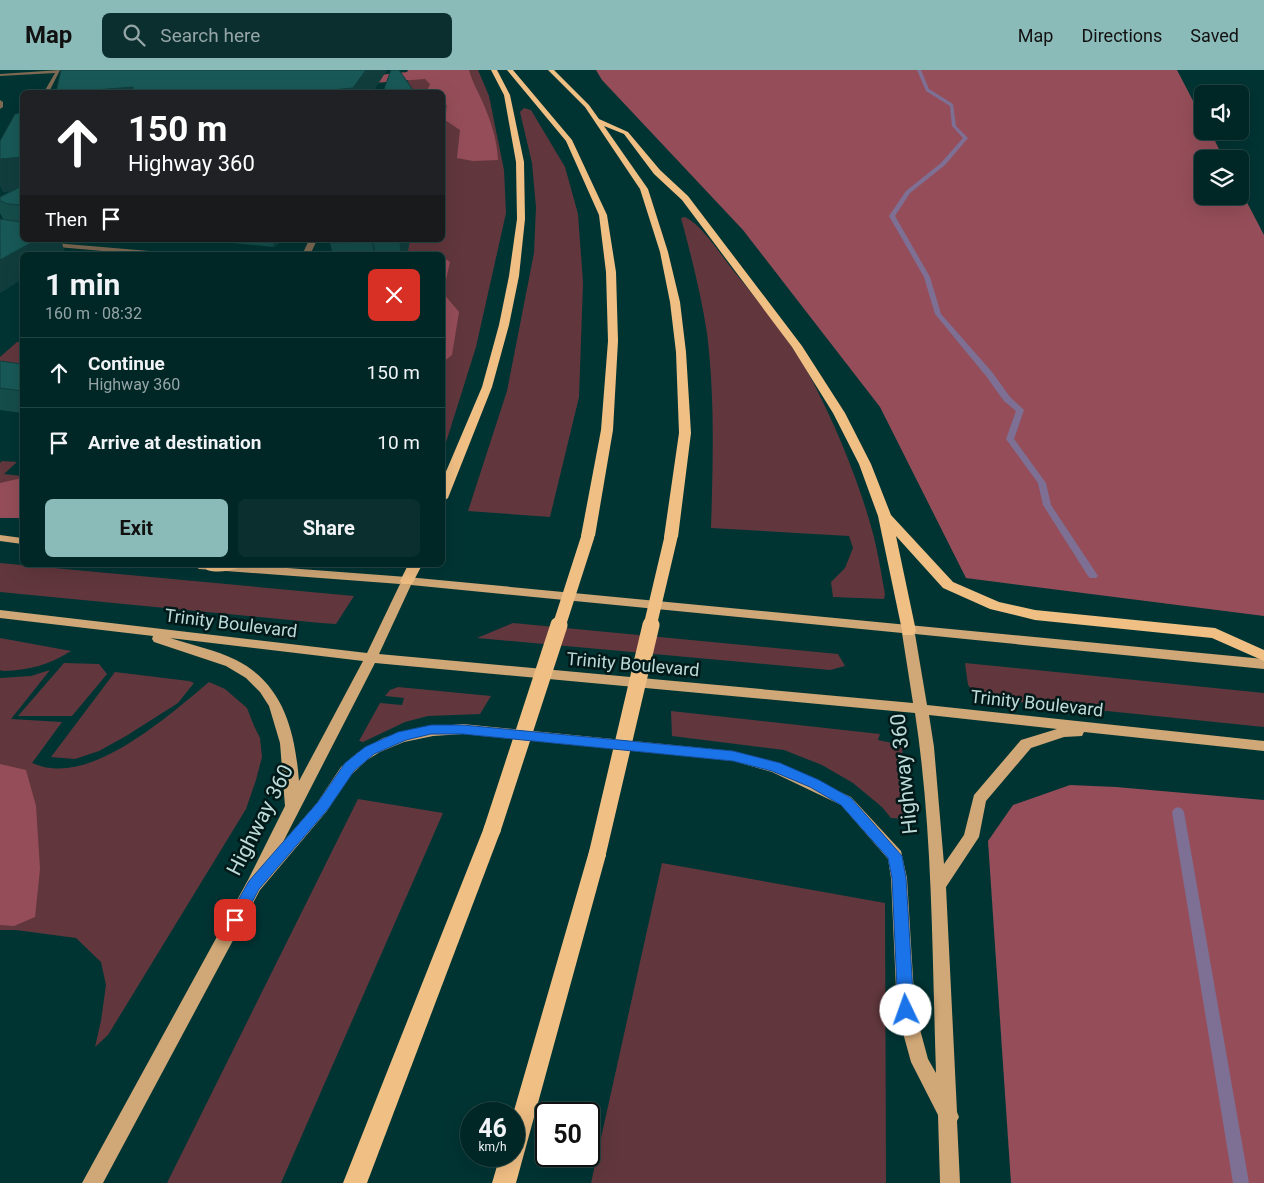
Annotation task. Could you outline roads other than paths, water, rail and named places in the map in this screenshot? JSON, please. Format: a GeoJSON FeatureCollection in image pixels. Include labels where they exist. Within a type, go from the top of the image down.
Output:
{"type":"FeatureCollection","features":[{"type":"Feature","properties":{"kind":"highway"},"geometry":{"type":"LineString","coordinates":[[445,491],[487,387],[504,325],[514,276],[521,219],[522,184],[516,136],[507,95],[494,70]]}},
{"type":"Feature","properties":{"kind":"highway"},"geometry":{"type":"LineString","coordinates":[[355,1183],[492,830],[588,536],[606,430],[613,341],[611,272],[603,215],[569,140],[510,70]]}},
{"type":"Feature","properties":{"kind":"highway"},"geometry":{"type":"LineString","coordinates":[[525,1111],[597,855],[671,537],[685,433],[681,352],[675,302],[664,252],[644,189],[587,106],[551,70]]}},
{"type":"Feature","properties":{"kind":"highway"},"geometry":{"type":"LineString","coordinates":[[598,121],[626,133],[657,172],[686,198],[797,346],[839,413],[865,464],[885,516],[908,631]]}},
{"type":"Feature","properties":{"kind":"highway"},"geometry":{"type":"LineString","coordinates":[[445,474],[461,453]]}},
{"type":"Feature","properties":{"kind":"highway"},"geometry":{"type":"LineString","coordinates":[[885,516],[948,585],[995,606],[1035,615],[1215,633],[1264,656]]}},
{"type":"Feature","properties":{"kind":"highway"},"geometry":{"type":"LineString","coordinates":[[407,581],[414,567]]}},
{"type":"Feature","properties":{"kind":"highway"},"geometry":{"type":"LineString","coordinates":[[504,1183],[509,1167]]}},
{"type":"Feature","properties":{"kind":"main road"},"geometry":{"type":"LineString","coordinates":[[0,538],[20,542]]}},
{"type":"Feature","properties":{"kind":"main road"},"geometry":{"type":"LineString","coordinates":[[219,567],[407,581],[1264,664]]}},
{"type":"Feature","properties":{"kind":"main road","name":"Highway 360"},"geometry":{"type":"LineString","coordinates":[[92,1183],[254,885],[292,807],[371,658],[407,581]]}},
{"type":"Feature","properties":{"kind":"main road","name":"Trinity Boulevard"},"geometry":{"type":"LineString","coordinates":[[0,614],[371,658],[921,709],[1264,746]]}},
{"type":"Feature","properties":{"kind":"main road"},"geometry":{"type":"LineString","coordinates":[[126,630],[232,664],[253,676],[272,696],[283,720],[291,761],[292,807]]}},
{"type":"Feature","properties":{"kind":"main road","name":"Highway 360"},"geometry":{"type":"LineString","coordinates":[[908,631],[927,747],[938,886],[950,1183]]}},
{"type":"Feature","properties":{"kind":"main road"},"geometry":{"type":"LineString","coordinates":[[254,885],[323,806],[350,767],[370,751],[403,736],[431,730],[463,729],[733,756],[775,767],[814,784],[846,801],[895,856],[899,878],[906,1010],[920,1062],[948,1117]]}},
{"type":"Feature","properties":{"kind":"main road"},"geometry":{"type":"LineString","coordinates":[[938,886],[971,837],[979,799],[1026,744],[1064,732],[1140,733]]}},
{"type":"Feature","properties":{"kind":"street"},"geometry":{"type":"LineString","coordinates":[[0,75],[58,71]]}},
{"type":"Feature","properties":{"kind":"street"},"geometry":{"type":"LineString","coordinates":[[48,90],[58,71]]}},
{"type":"Feature","properties":{"kind":"street"},"geometry":{"type":"LineString","coordinates":[[34,243],[138,252]]}},
{"type":"Feature","properties":{"kind":"waterway"},"geometry":{"type":"LineString","coordinates":[[919,70],[927,90],[952,105],[954,126],[966,138],[943,164],[908,192],[892,216],[927,277],[938,314],[989,374],[1007,399],[1020,410],[1010,439],[1042,483],[1047,505],[1093,576]]}},
{"type":"Feature","properties":{"kind":"waterway"},"geometry":{"type":"LineString","coordinates":[[1178,812],[1241,1183]]}}]}
